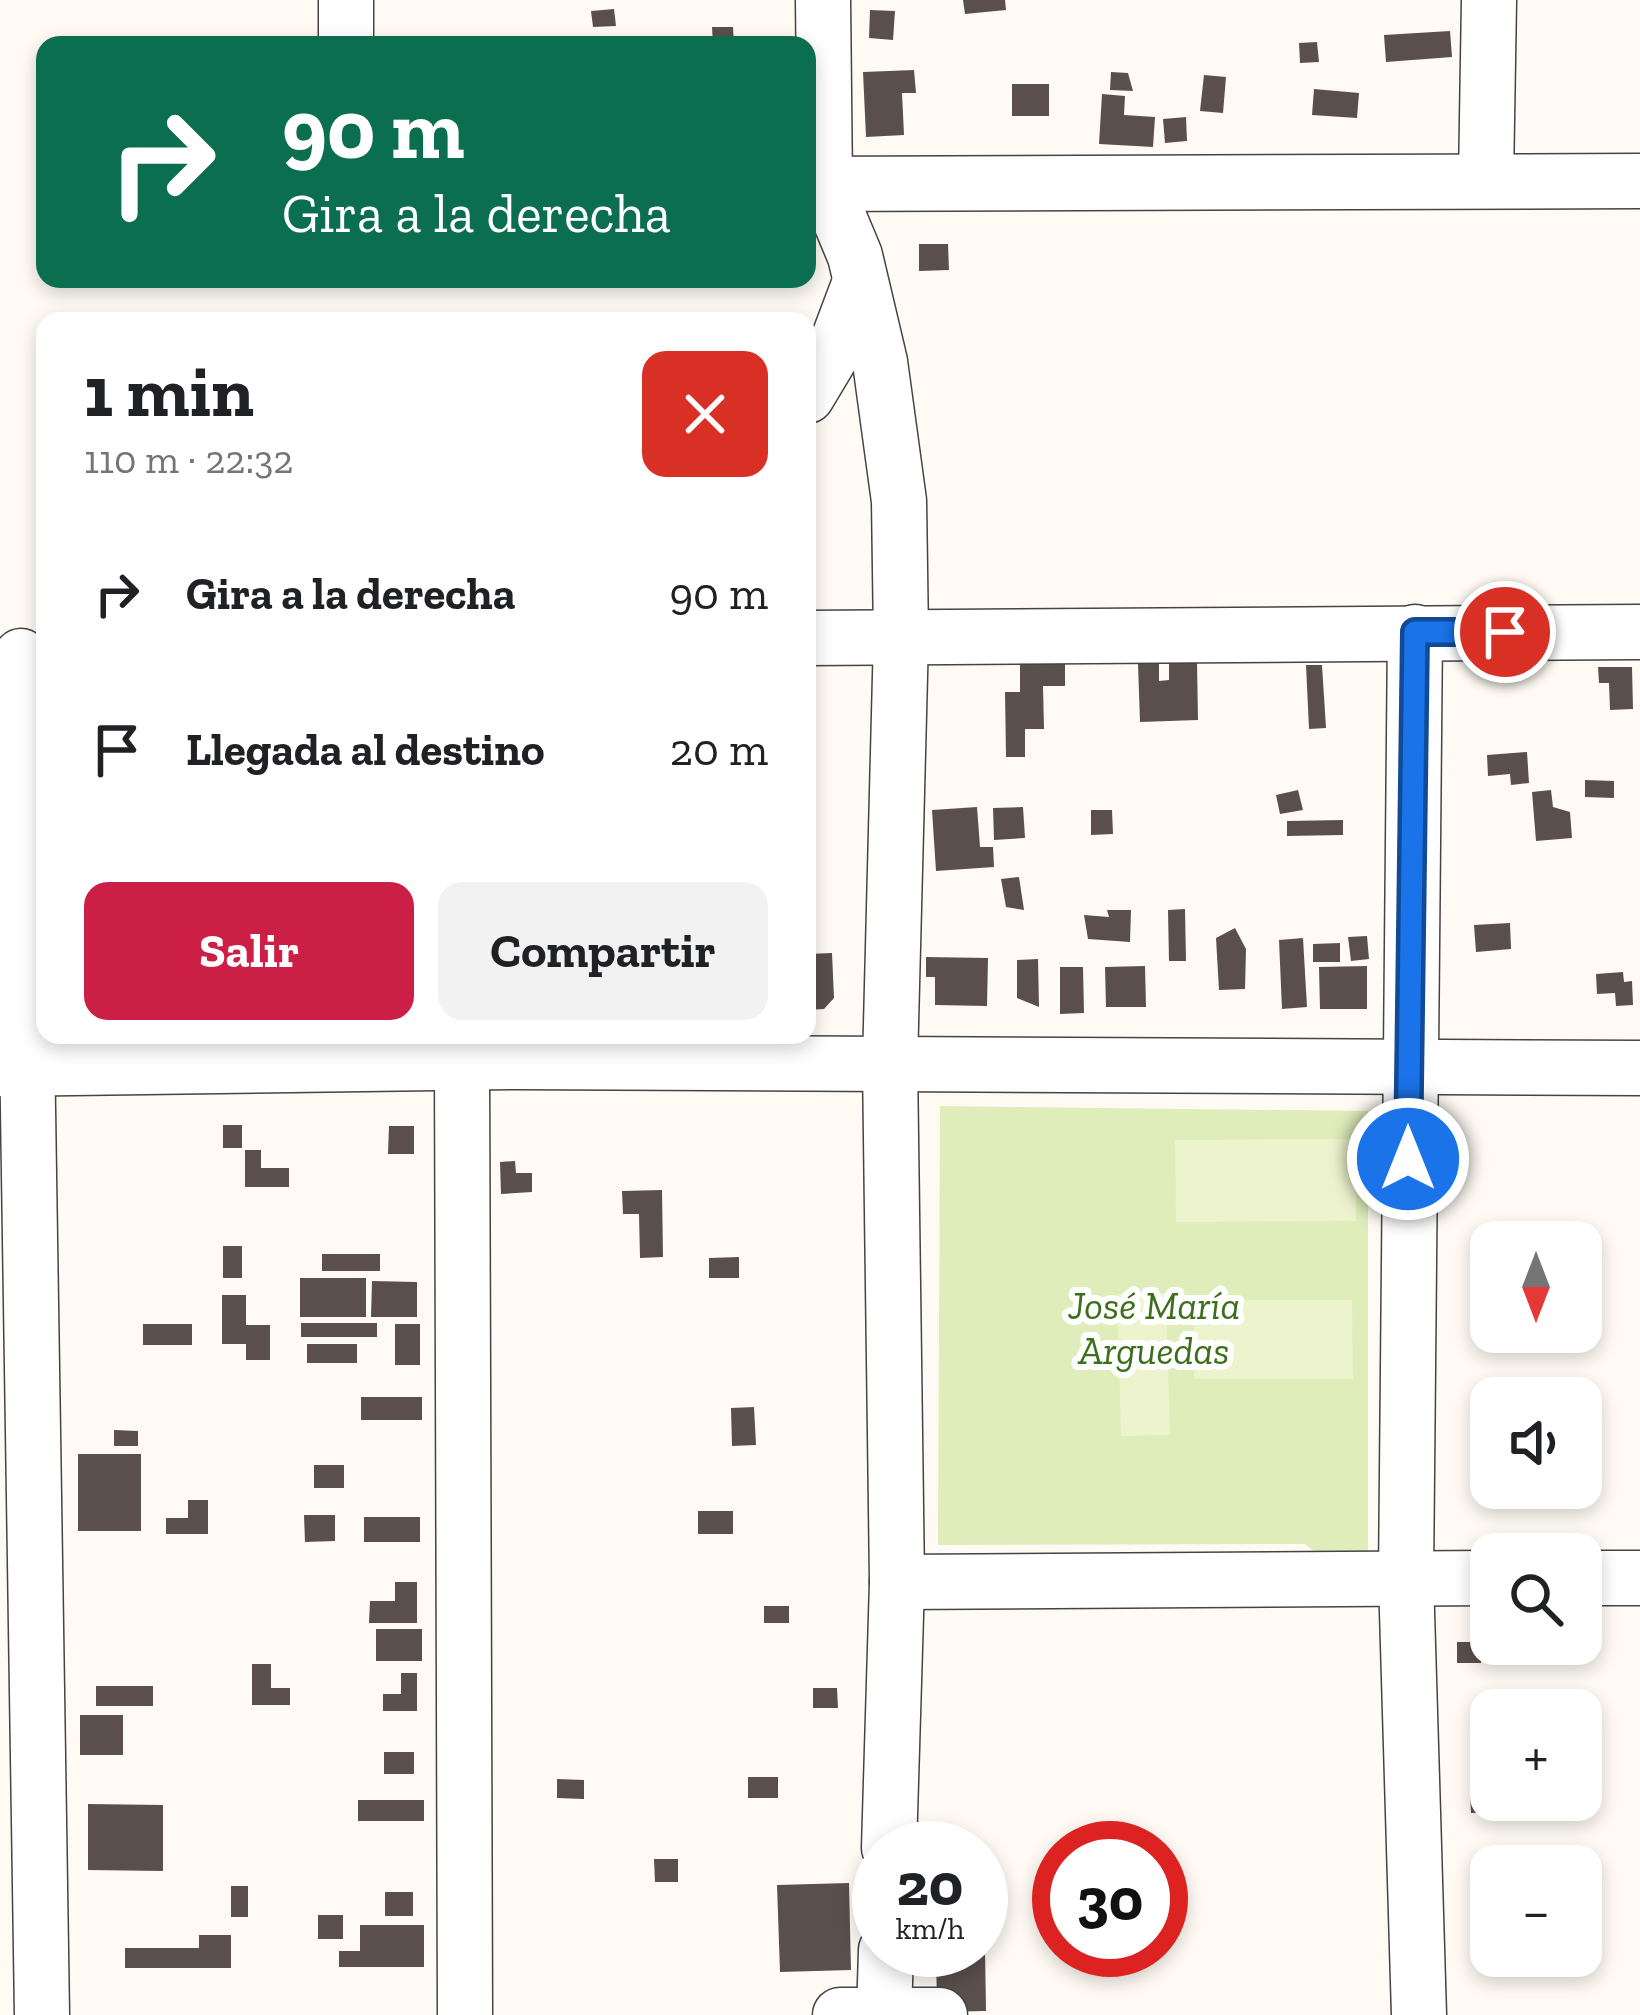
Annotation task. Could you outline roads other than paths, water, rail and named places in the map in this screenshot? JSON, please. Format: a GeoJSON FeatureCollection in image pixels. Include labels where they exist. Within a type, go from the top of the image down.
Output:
{"type":"FeatureCollection","features":[{"type":"Feature","properties":{"kind":"street"},"geometry":{"type":"LineString","coordinates":[[346,0],[346,36]]}},
{"type":"Feature","properties":{"kind":"street"},"geometry":{"type":"LineString","coordinates":[[823,0],[816,184],[855,256],[880,362],[899,502],[901,637],[890,1064],[897,1582],[890,1821]]}},
{"type":"Feature","properties":{"kind":"street"},"geometry":{"type":"LineString","coordinates":[[1486,179],[1489,0]]}},
{"type":"Feature","properties":{"kind":"street"},"geometry":{"type":"LineString","coordinates":[[816,184],[1640,182]]}},
{"type":"Feature","properties":{"kind":"street"},"geometry":{"type":"LineString","coordinates":[[816,381],[834,351],[860,282]]}},
{"type":"Feature","properties":{"kind":"street"},"geometry":{"type":"LineString","coordinates":[[1415,632],[1406,1578],[1419,2015]]}},
{"type":"Feature","properties":{"kind":"street"},"geometry":{"type":"LineString","coordinates":[[816,638],[1640,632]]}},
{"type":"Feature","properties":{"kind":"street"},"geometry":{"type":"LineString","coordinates":[[22,656],[13,1069],[42,2015]]}},
{"type":"Feature","properties":{"kind":"street"},"geometry":{"type":"LineString","coordinates":[[13,1069],[462,1064],[1640,1068]]}},
{"type":"Feature","properties":{"kind":"street"},"geometry":{"type":"LineString","coordinates":[[462,1064],[465,2015]]}},
{"type":"Feature","properties":{"kind":"street"},"geometry":{"type":"LineString","coordinates":[[897,1582],[1470,1578]]}},
{"type":"Feature","properties":{"kind":"street"},"geometry":{"type":"LineString","coordinates":[[1602,1578],[1640,1578]]}},
{"type":"Feature","properties":{"kind":"street"},"geometry":{"type":"LineString","coordinates":[[884,2015],[885,1977]]}},
{"type":"Feature","properties":{"kind":"street"},"geometry":{"type":"LineString","coordinates":[[840,2015],[940,2015]]}},
{"type":"Feature","properties":{"kind":"park label","name":"José María Arguedas"},"geometry":{"type":"Point","coordinates":[1154,1328]}}]}
